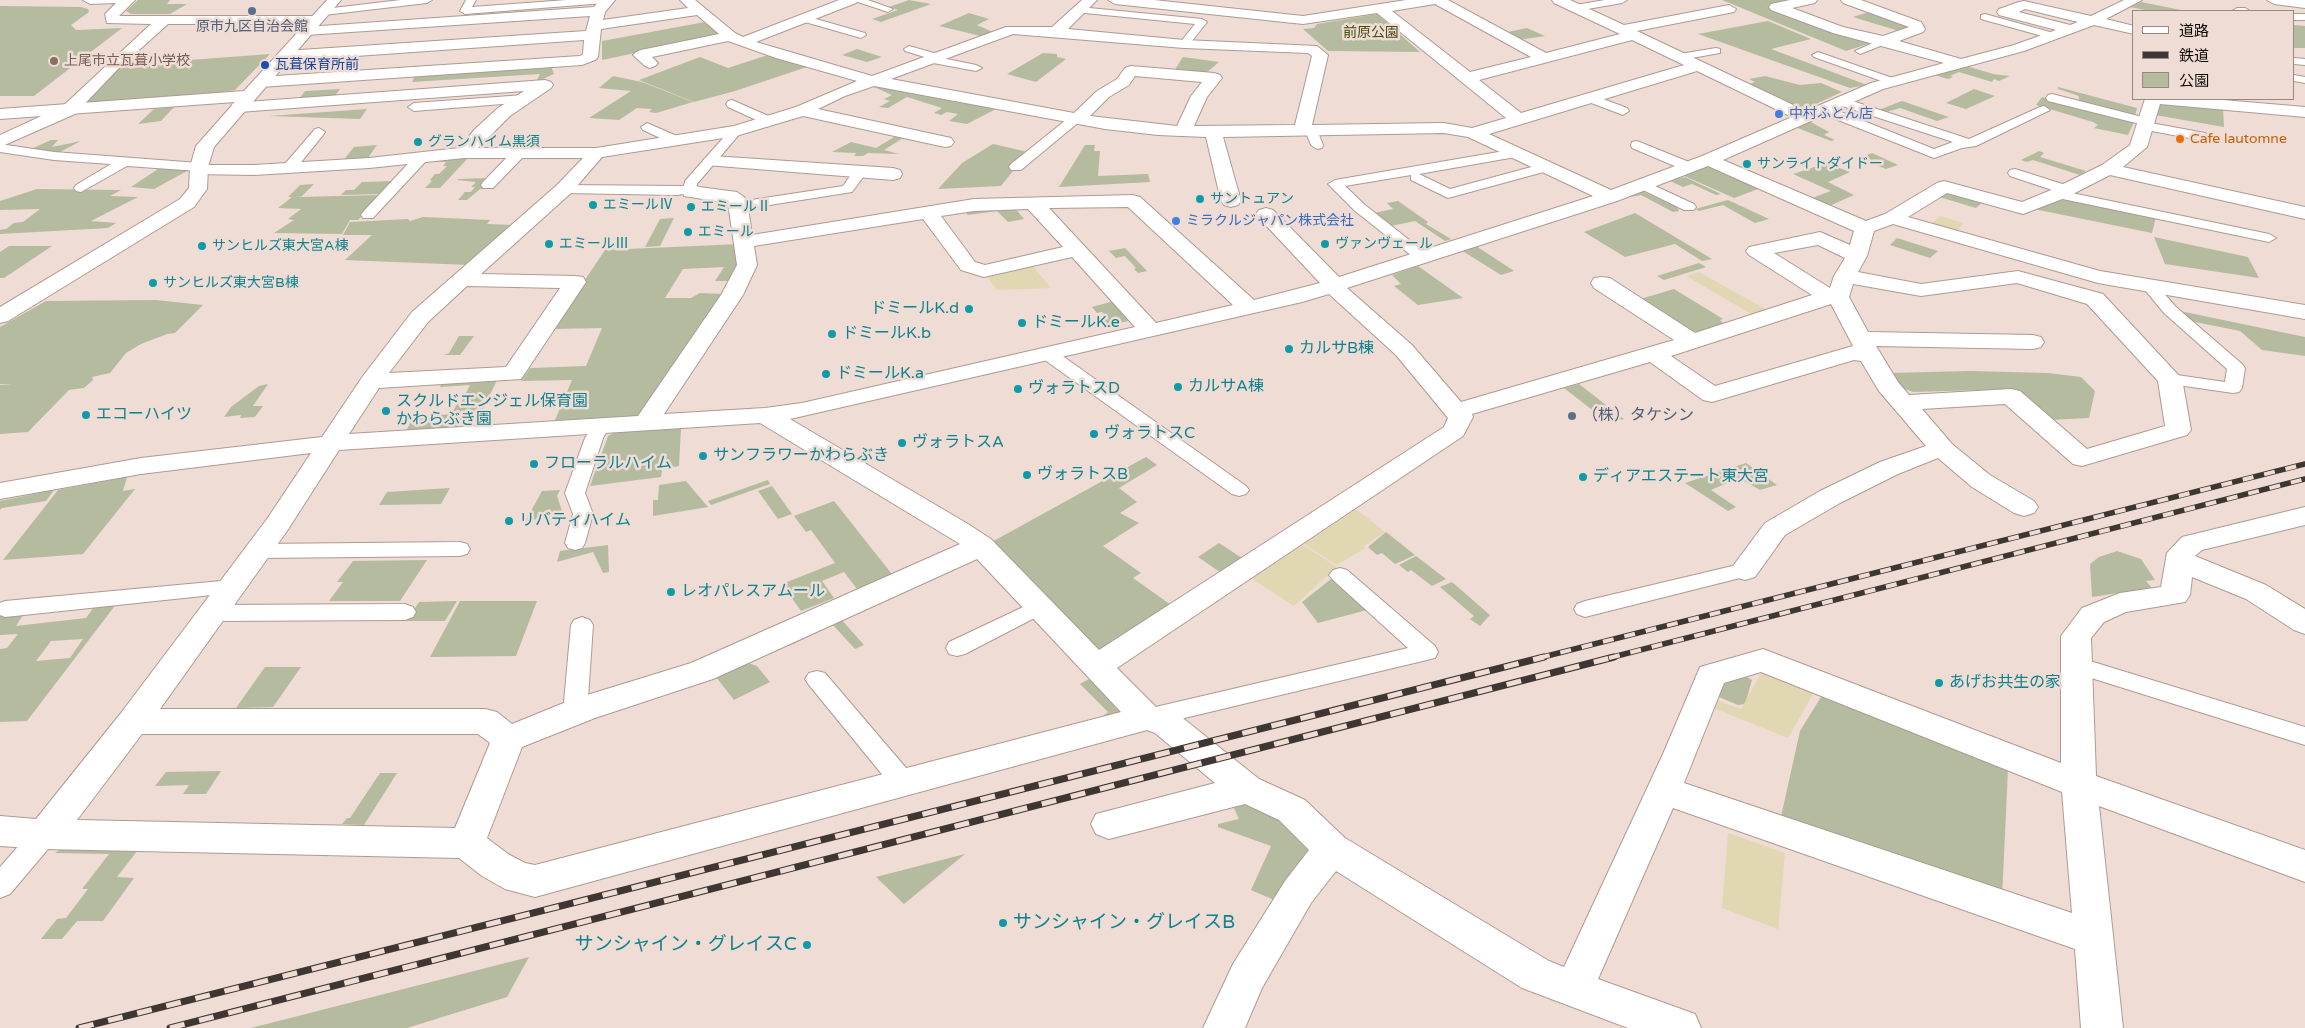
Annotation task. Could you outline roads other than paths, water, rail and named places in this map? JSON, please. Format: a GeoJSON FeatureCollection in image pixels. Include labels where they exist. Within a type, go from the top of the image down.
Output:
{"type":"FeatureCollection","features":[{"type":"Feature","properties":{"kind":"street"},"geometry":{"type":"LineString","coordinates":[[90,0],[113,0]]}},
{"type":"Feature","properties":{"kind":"street"},"geometry":{"type":"LineString","coordinates":[[128,0],[112,14],[112,20],[320,16],[424,23],[604,4]]}},
{"type":"Feature","properties":{"kind":"street"},"geometry":{"type":"LineString","coordinates":[[686,0],[736,39],[780,55],[874,81],[1133,128],[1310,135],[1444,128],[1473,133],[1610,197]]}},
{"type":"Feature","properties":{"kind":"street"},"geometry":{"type":"LineString","coordinates":[[650,63],[641,55],[736,39],[851,0]]}},
{"type":"Feature","properties":{"kind":"street"},"geometry":{"type":"LineString","coordinates":[[1115,0],[1300,13],[1380,8],[1433,0]]}},
{"type":"Feature","properties":{"kind":"street"},"geometry":{"type":"LineString","coordinates":[[1438,0],[1544,58]]}},
{"type":"Feature","properties":{"kind":"street"},"geometry":{"type":"LineString","coordinates":[[1559,0],[1698,66],[1822,109]]}},
{"type":"Feature","properties":{"kind":"street"},"geometry":{"type":"LineString","coordinates":[[1810,0],[1776,7],[1838,30],[1884,41],[1962,64]]}},
{"type":"Feature","properties":{"kind":"street"},"geometry":{"type":"LineString","coordinates":[[1848,0],[1916,25],[1918,29],[1884,41]]}},
{"type":"Feature","properties":{"kind":"street"},"geometry":{"type":"LineString","coordinates":[[2274,0],[2305,4]]}},
{"type":"Feature","properties":{"kind":"street"},"geometry":{"type":"LineString","coordinates":[[1873,10],[1896,2]]}},
{"type":"Feature","properties":{"kind":"street"},"geometry":{"type":"LineString","coordinates":[[260,82],[582,60],[590,57],[592,30],[604,4]]}},
{"type":"Feature","properties":{"kind":"street"},"geometry":{"type":"LineString","coordinates":[[1056,32],[1084,5]]}},
{"type":"Feature","properties":{"kind":"street"},"geometry":{"type":"LineString","coordinates":[[0,491],[141,466],[333,443],[602,424],[765,415],[802,410],[1048,354],[1249,308],[1334,286],[1610,197],[1699,163],[1822,109],[1894,82],[2019,48],[2076,23],[2125,5]]}},
{"type":"Feature","properties":{"kind":"street"},"geometry":{"type":"LineString","coordinates":[[1380,8],[1518,119]]}},
{"type":"Feature","properties":{"kind":"street"},"geometry":{"type":"LineString","coordinates":[[1467,78],[1544,58],[1627,33],[1730,10]]}},
{"type":"Feature","properties":{"kind":"street"},"geometry":{"type":"LineString","coordinates":[[285,56],[592,30],[699,11]]}},
{"type":"Feature","properties":{"kind":"street"},"geometry":{"type":"LineString","coordinates":[[1300,13],[1303,24],[1291,28],[1320,55],[1310,135]]}},
{"type":"Feature","properties":{"kind":"street"},"geometry":{"type":"LineString","coordinates":[[0,316],[187,203],[198,189],[205,146],[320,16]]}},
{"type":"Feature","properties":{"kind":"street"},"geometry":{"type":"LineString","coordinates":[[0,142],[69,110],[112,67],[164,20]]}},
{"type":"Feature","properties":{"kind":"street"},"geometry":{"type":"LineString","coordinates":[[2076,23],[2132,30]]}},
{"type":"Feature","properties":{"kind":"street"},"geometry":{"type":"LineString","coordinates":[[200,168],[289,168],[369,163],[464,153],[596,153],[736,131],[802,111],[839,93],[1011,30],[1056,32],[1184,44],[1312,49]]}},
{"type":"Feature","properties":{"kind":"street"},"geometry":{"type":"LineString","coordinates":[[464,153],[481,132],[504,112],[560,74],[557,61]]}},
{"type":"Feature","properties":{"kind":"street"},"geometry":{"type":"LineString","coordinates":[[1473,133],[1698,66]]}},
{"type":"Feature","properties":{"kind":"street"},"geometry":{"type":"LineString","coordinates":[[1076,119],[1103,94],[1123,82],[1131,71],[1214,78],[1200,96],[1183,131]]}},
{"type":"Feature","properties":{"kind":"street"},"geometry":{"type":"LineString","coordinates":[[0,114],[545,85]]}},
{"type":"Feature","properties":{"kind":"street"},"geometry":{"type":"LineString","coordinates":[[1699,163],[1866,228],[1892,218],[1944,187],[2023,208],[2062,192],[2108,169],[2138,148],[2153,100]]}},
{"type":"Feature","properties":{"kind":"street"},"geometry":{"type":"LineString","coordinates":[[2169,100],[2305,112]]}},
{"type":"Feature","properties":{"kind":"street"},"geometry":{"type":"LineString","coordinates":[[802,111],[945,142]]}},
{"type":"Feature","properties":{"kind":"street"},"geometry":{"type":"LineString","coordinates":[[1213,132],[1231,201]]}},
{"type":"Feature","properties":{"kind":"street"},"geometry":{"type":"LineString","coordinates":[[45,834],[133,722],[259,551],[333,443],[371,381],[420,317],[564,190],[596,153]]}},
{"type":"Feature","properties":{"kind":"street"},"geometry":{"type":"LineString","coordinates":[[712,161],[893,174]]}},
{"type":"Feature","properties":{"kind":"street"},"geometry":{"type":"LineString","coordinates":[[2108,169],[2304,211]]}},
{"type":"Feature","properties":{"kind":"street"},"geometry":{"type":"LineString","coordinates":[[646,422],[732,296],[747,265],[737,201],[730,196],[692,192],[691,189]]}},
{"type":"Feature","properties":{"kind":"street"},"geometry":{"type":"LineString","coordinates":[[744,242],[974,205],[1133,200],[1249,308]]}},
{"type":"Feature","properties":{"kind":"street"},"geometry":{"type":"LineString","coordinates":[[1033,203],[1150,330]]}},
{"type":"Feature","properties":{"kind":"street"},"geometry":{"type":"LineString","coordinates":[[928,213],[968,266],[984,271],[1077,250]]}},
{"type":"Feature","properties":{"kind":"street"},"geometry":{"type":"LineString","coordinates":[[1096,667],[1454,432],[1461,417],[1404,350],[1334,286],[1266,214]]}},
{"type":"Feature","properties":{"kind":"street"},"geometry":{"type":"LineString","coordinates":[[1892,218],[2098,277],[2305,312]]}},
{"type":"Feature","properties":{"kind":"street"},"geometry":{"type":"LineString","coordinates":[[1866,228],[1842,282],[1864,347],[1888,386],[1943,449],[1981,482],[2024,507]]}},
{"type":"Feature","properties":{"kind":"street"},"geometry":{"type":"LineString","coordinates":[[1456,411],[1692,341],[1842,282],[1921,290],[2018,277],[2095,299],[2170,379],[2178,430],[2082,458],[2011,396],[1902,402]]}},
{"type":"Feature","properties":{"kind":"street"},"geometry":{"type":"LineString","coordinates":[[371,381],[514,374],[575,282],[460,280]]}},
{"type":"Feature","properties":{"kind":"street"},"geometry":{"type":"LineString","coordinates":[[1602,283],[1692,341]]}},
{"type":"Feature","properties":{"kind":"street"},"geometry":{"type":"LineString","coordinates":[[1653,354],[1712,395],[1853,353],[1864,347],[2034,342]]}},
{"type":"Feature","properties":{"kind":"street"},"geometry":{"type":"LineString","coordinates":[[765,415],[950,525],[981,546],[1147,718],[1167,724],[1247,789],[1292,810],[1332,849],[1536,976],[1680,1028]]}},
{"type":"Feature","properties":{"kind":"street"},"geometry":{"type":"LineString","coordinates":[[1745,570],[1775,530],[1830,497],[1889,468],[1918,456],[1943,449]]}},
{"type":"Feature","properties":{"kind":"street"},"geometry":{"type":"LineString","coordinates":[[2102,1028],[2079,784],[2076,636],[2094,615],[2120,603],[2175,595],[2181,553],[2192,543],[2305,516]]}},
{"type":"Feature","properties":{"kind":"street"},"geometry":{"type":"LineString","coordinates":[[467,843],[508,739],[575,713],[702,671],[981,546]]}},
{"type":"Feature","properties":{"kind":"street"},"geometry":{"type":"LineString","coordinates":[[2180,561],[2256,592],[2305,623]]}},
{"type":"Feature","properties":{"kind":"street"},"geometry":{"type":"LineString","coordinates":[[1574,989],[1663,790],[1711,675],[1763,660],[2079,784],[2305,866]]}},
{"type":"Feature","properties":{"kind":"street"},"geometry":{"type":"LineString","coordinates":[[0,831],[45,834],[467,843],[494,865],[518,878],[535,881],[1147,718]]}},
{"type":"Feature","properties":{"kind":"street"},"geometry":{"type":"LineString","coordinates":[[133,722],[485,721],[508,739]]}},
{"type":"Feature","properties":{"kind":"street"},"geometry":{"type":"LineString","coordinates":[[1109,824],[1247,789]]}},
{"type":"Feature","properties":{"kind":"street"},"geometry":{"type":"LineString","coordinates":[[1663,790],[2094,938]]}},
{"type":"Feature","properties":{"kind":"street"},"geometry":{"type":"LineString","coordinates":[[1224,1028],[1246,977],[1298,892],[1332,849]]}},
{"type":"Feature","properties":{"kind":"lane"},"geometry":{"type":"LineString","coordinates":[[320,16],[427,0]]}},
{"type":"Feature","properties":{"kind":"lane"},"geometry":{"type":"LineString","coordinates":[[471,0],[465,10],[604,4]]}},
{"type":"Feature","properties":{"kind":"lane"},"geometry":{"type":"LineString","coordinates":[[857,0],[888,9]]}},
{"type":"Feature","properties":{"kind":"lane"},"geometry":{"type":"LineString","coordinates":[[1576,8],[1622,0]]}},
{"type":"Feature","properties":{"kind":"lane"},"geometry":{"type":"LineString","coordinates":[[1084,5],[1202,22],[1184,44]]}},
{"type":"Feature","properties":{"kind":"lane"},"geometry":{"type":"LineString","coordinates":[[424,23],[432,11]]}},
{"type":"Feature","properties":{"kind":"lane"},"geometry":{"type":"LineString","coordinates":[[1985,17],[2076,23]]}},
{"type":"Feature","properties":{"kind":"lane"},"geometry":{"type":"LineString","coordinates":[[802,18],[861,35]]}},
{"type":"Feature","properties":{"kind":"lane"},"geometry":{"type":"LineString","coordinates":[[1860,50],[1884,41]]}},
{"type":"Feature","properties":{"kind":"lane"},"geometry":{"type":"LineString","coordinates":[[909,49],[935,58],[976,68]]}},
{"type":"Feature","properties":{"kind":"lane"},"geometry":{"type":"LineString","coordinates":[[1680,57],[1716,51]]}},
{"type":"Feature","properties":{"kind":"lane"},"geometry":{"type":"LineString","coordinates":[[1818,54],[1894,82]]}},
{"type":"Feature","properties":{"kind":"lane"},"geometry":{"type":"LineString","coordinates":[[1590,98],[1623,111]]}},
{"type":"Feature","properties":{"kind":"lane"},"geometry":{"type":"LineString","coordinates":[[2052,98],[2204,138]]}},
{"type":"Feature","properties":{"kind":"lane"},"geometry":{"type":"LineString","coordinates":[[414,107],[524,100]]}},
{"type":"Feature","properties":{"kind":"lane"},"geometry":{"type":"LineString","coordinates":[[732,104],[769,121]]}},
{"type":"Feature","properties":{"kind":"lane"},"geometry":{"type":"LineString","coordinates":[[1822,109],[1971,143]]}},
{"type":"Feature","properties":{"kind":"lane"},"geometry":{"type":"LineString","coordinates":[[1822,109],[1934,154],[1960,144],[1971,143],[2044,110]]}},
{"type":"Feature","properties":{"kind":"lane"},"geometry":{"type":"LineString","coordinates":[[1016,166],[1076,119]]}},
{"type":"Feature","properties":{"kind":"lane"},"geometry":{"type":"LineString","coordinates":[[647,127],[675,140]]}},
{"type":"Feature","properties":{"kind":"lane"},"geometry":{"type":"LineString","coordinates":[[564,190],[677,191],[691,189],[690,184],[712,161],[736,131]]}},
{"type":"Feature","properties":{"kind":"lane"},"geometry":{"type":"LineString","coordinates":[[289,168],[319,132]]}},
{"type":"Feature","properties":{"kind":"lane"},"geometry":{"type":"LineString","coordinates":[[1637,145],[1699,163]]}},
{"type":"Feature","properties":{"kind":"lane"},"geometry":{"type":"LineString","coordinates":[[0,148],[54,156],[200,168]]}},
{"type":"Feature","properties":{"kind":"lane"},"geometry":{"type":"LineString","coordinates":[[488,185],[519,153]]}},
{"type":"Feature","properties":{"kind":"lane"},"geometry":{"type":"LineString","coordinates":[[1422,257],[1360,208],[1335,184],[1516,153]]}},
{"type":"Feature","properties":{"kind":"lane"},"geometry":{"type":"LineString","coordinates":[[368,215],[422,157]]}},
{"type":"Feature","properties":{"kind":"lane"},"geometry":{"type":"LineString","coordinates":[[81,188],[124,162]]}},
{"type":"Feature","properties":{"kind":"lane"},"geometry":{"type":"LineString","coordinates":[[1416,177],[1448,194],[1546,167]]}},
{"type":"Feature","properties":{"kind":"lane"},"geometry":{"type":"LineString","coordinates":[[738,206],[847,189],[860,172]]}},
{"type":"Feature","properties":{"kind":"lane"},"geometry":{"type":"LineString","coordinates":[[2015,173],[2062,192],[2269,238]]}},
{"type":"Feature","properties":{"kind":"lane"},"geometry":{"type":"LineString","coordinates":[[1642,184],[1689,207]]}},
{"type":"Feature","properties":{"kind":"lane"},"geometry":{"type":"LineString","coordinates":[[1415,194],[1435,188]]}},
{"type":"Feature","properties":{"kind":"lane"},"geometry":{"type":"LineString","coordinates":[[2149,285],[2170,310],[2236,368],[2233,388],[2170,379]]}},
{"type":"Feature","properties":{"kind":"lane"},"geometry":{"type":"LineString","coordinates":[[1048,354],[1239,490]]}},
{"type":"Feature","properties":{"kind":"lane"},"geometry":{"type":"LineString","coordinates":[[575,543],[583,514],[575,494],[594,438],[602,424]]}},
{"type":"Feature","properties":{"kind":"lane"},"geometry":{"type":"LineString","coordinates":[[259,551],[460,549]]}},
{"type":"Feature","properties":{"kind":"lane"},"geometry":{"type":"LineString","coordinates":[[1585,609],[1745,570]]}},
{"type":"Feature","properties":{"kind":"lane"},"geometry":{"type":"LineString","coordinates":[[1147,718],[1426,652],[1340,575]]}},
{"type":"Feature","properties":{"kind":"lane"},"geometry":{"type":"LineString","coordinates":[[5,609],[232,587]]}},
{"type":"Feature","properties":{"kind":"lane"},"geometry":{"type":"LineString","coordinates":[[957,648],[1038,607]]}},
{"type":"Feature","properties":{"kind":"lane"},"geometry":{"type":"LineString","coordinates":[[213,614],[405,612]]}},
{"type":"Feature","properties":{"kind":"lane"},"geometry":{"type":"LineString","coordinates":[[575,713],[582,625]]}},
{"type":"Feature","properties":{"kind":"lane"},"geometry":{"type":"LineString","coordinates":[[2077,665],[2305,736]]}},
{"type":"Feature","properties":{"kind":"lane"},"geometry":{"type":"LineString","coordinates":[[817,679],[903,782]]}},
{"type":"Feature","properties":{"kind":"lane"},"geometry":{"type":"LineString","coordinates":[[0,886],[45,834]]}},
{"type":"Feature","properties":{"kind":"railway"},"geometry":{"type":"LineString","coordinates":[[1539,658],[2305,464]]}},
{"type":"Feature","properties":{"kind":"railway"},"geometry":{"type":"LineString","coordinates":[[1609,658],[2305,479]]}},
{"type":"Feature","properties":{"kind":"railway"},"geometry":{"type":"LineString","coordinates":[[79,1028],[1544,657]]}},
{"type":"Feature","properties":{"kind":"railway"},"geometry":{"type":"LineString","coordinates":[[170,1028],[1614,657]]}},
{"type":"Feature","properties":{"kind":"place","name":"原市九区自治会館"},"geometry":{"type":"Point","coordinates":[252,11]}},
{"type":"Feature","properties":{"kind":"place","name":"上尾市立瓦葺小学校"},"geometry":{"type":"Point","coordinates":[54,61]}},
{"type":"Feature","properties":{"kind":"place","name":"瓦葺保育所前"},"geometry":{"type":"Point","coordinates":[265,65]}},
{"type":"Feature","properties":{"kind":"place","name":"中村ふとん店"},"geometry":{"type":"Point","coordinates":[1779,114]}},
{"type":"Feature","properties":{"kind":"place","name":"Cafe lautomne"},"geometry":{"type":"Point","coordinates":[2180,139]}},
{"type":"Feature","properties":{"kind":"place","name":"グランハイム黒須"},"geometry":{"type":"Point","coordinates":[418,142]}},
{"type":"Feature","properties":{"kind":"place","name":"サンライトダイドー"},"geometry":{"type":"Point","coordinates":[1747,164]}},
{"type":"Feature","properties":{"kind":"place","name":"サントュアン"},"geometry":{"type":"Point","coordinates":[1200,199]}},
{"type":"Feature","properties":{"kind":"place","name":"エミールⅣ"},"geometry":{"type":"Point","coordinates":[593,205]}},
{"type":"Feature","properties":{"kind":"place","name":"エミールⅡ"},"geometry":{"type":"Point","coordinates":[691,207]}},
{"type":"Feature","properties":{"kind":"place","name":"ミラクルジャパン株式会社"},"geometry":{"type":"Point","coordinates":[1176,221]}},
{"type":"Feature","properties":{"kind":"place","name":"エミール"},"geometry":{"type":"Point","coordinates":[688,232]}},
{"type":"Feature","properties":{"kind":"place","name":"エミールⅢ"},"geometry":{"type":"Point","coordinates":[549,244]}},
{"type":"Feature","properties":{"kind":"place","name":"ヴァンヴェール"},"geometry":{"type":"Point","coordinates":[1325,244]}},
{"type":"Feature","properties":{"kind":"place","name":"サンヒルズ東大宮A棟"},"geometry":{"type":"Point","coordinates":[202,246]}},
{"type":"Feature","properties":{"kind":"place","name":"サンヒルズ東大宮B棟"},"geometry":{"type":"Point","coordinates":[153,283]}},
{"type":"Feature","properties":{"kind":"place","name":"ドミールK.d"},"geometry":{"type":"Point","coordinates":[969,309]}},
{"type":"Feature","properties":{"kind":"place","name":"ドミールK.e"},"geometry":{"type":"Point","coordinates":[1022,323]}},
{"type":"Feature","properties":{"kind":"place","name":"ドミールK.b"},"geometry":{"type":"Point","coordinates":[832,334]}},
{"type":"Feature","properties":{"kind":"place","name":"カルサB棟"},"geometry":{"type":"Point","coordinates":[1289,349]}},
{"type":"Feature","properties":{"kind":"place","name":"ドミールK.a"},"geometry":{"type":"Point","coordinates":[826,374]}},
{"type":"Feature","properties":{"kind":"place","name":"カルサA棟"},"geometry":{"type":"Point","coordinates":[1178,387]}},
{"type":"Feature","properties":{"kind":"place","name":"ヴォラトスD"},"geometry":{"type":"Point","coordinates":[1018,389]}},
{"type":"Feature","properties":{"kind":"place","name":"スクルドエンジェル保育園 かわらぶき園"},"geometry":{"type":"Point","coordinates":[386,411]}},
{"type":"Feature","properties":{"kind":"place","name":"エコーハイツ"},"geometry":{"type":"Point","coordinates":[86,415]}},
{"type":"Feature","properties":{"kind":"place","name":"（株）タケシン"},"geometry":{"type":"Point","coordinates":[1572,416]}},
{"type":"Feature","properties":{"kind":"place","name":"ヴォラトスC"},"geometry":{"type":"Point","coordinates":[1094,434]}},
{"type":"Feature","properties":{"kind":"place","name":"ヴォラトスA"},"geometry":{"type":"Point","coordinates":[902,443]}},
{"type":"Feature","properties":{"kind":"place","name":"サンフラワーかわらぶき"},"geometry":{"type":"Point","coordinates":[703,456]}},
{"type":"Feature","properties":{"kind":"place","name":"フローラルハイム"},"geometry":{"type":"Point","coordinates":[534,464]}},
{"type":"Feature","properties":{"kind":"place","name":"ヴォラトスB"},"geometry":{"type":"Point","coordinates":[1027,475]}},
{"type":"Feature","properties":{"kind":"place","name":"ディアエステート東大宮"},"geometry":{"type":"Point","coordinates":[1583,477]}},
{"type":"Feature","properties":{"kind":"place","name":"リバティハイム"},"geometry":{"type":"Point","coordinates":[509,521]}},
{"type":"Feature","properties":{"kind":"place","name":"レオパレスアムール"},"geometry":{"type":"Point","coordinates":[671,592]}},
{"type":"Feature","properties":{"kind":"place","name":"あげお共生の家"},"geometry":{"type":"Point","coordinates":[1939,683]}},
{"type":"Feature","properties":{"kind":"place","name":"サンシャイン・グレイスB"},"geometry":{"type":"Point","coordinates":[1003,923]}},
{"type":"Feature","properties":{"kind":"place","name":"サンシャイン・グレイスC"},"geometry":{"type":"Point","coordinates":[807,945]}},
{"type":"Feature","properties":{"kind":"park label","name":"前原公園"},"geometry":{"type":"Point","coordinates":[1371,33]}}]}
